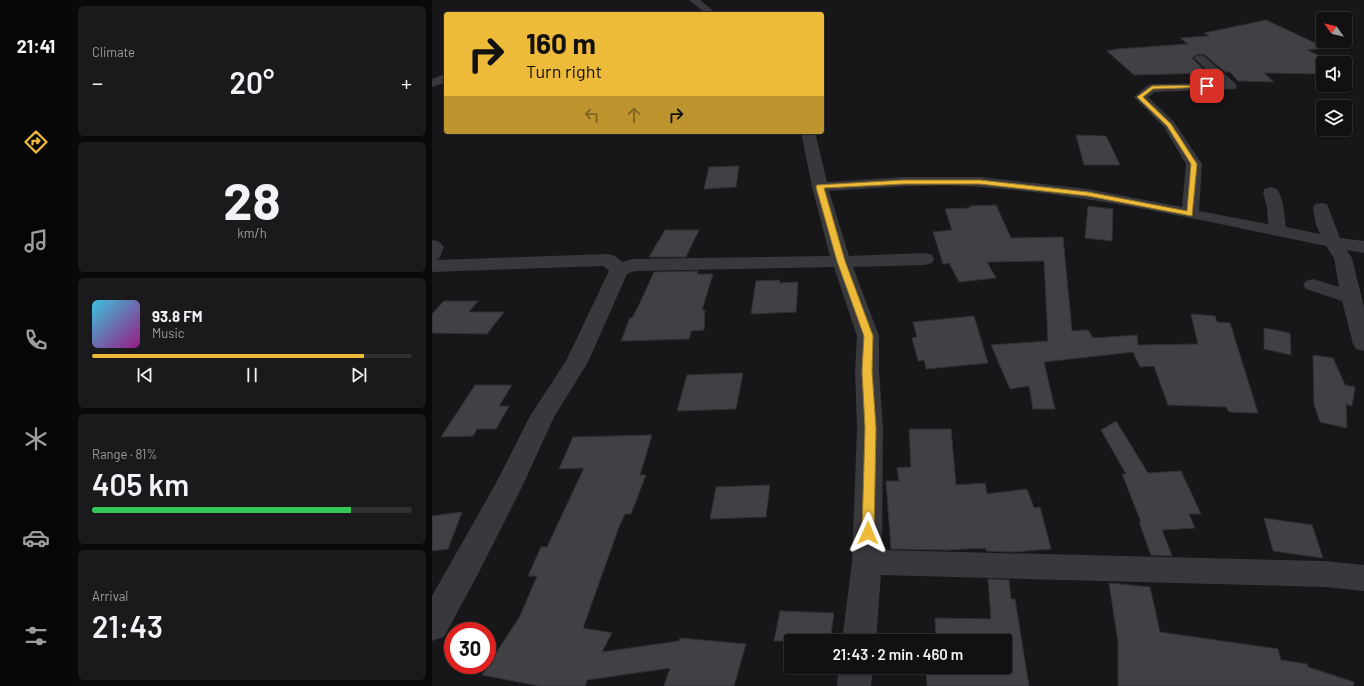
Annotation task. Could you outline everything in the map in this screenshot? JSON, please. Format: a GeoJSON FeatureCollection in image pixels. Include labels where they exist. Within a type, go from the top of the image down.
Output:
{"type":"FeatureCollection","features":[{"type":"Feature","properties":{"kind":"street"},"geometry":{"type":"LineString","coordinates":[[694,0],[709,12]]}},
{"type":"Feature","properties":{"kind":"street"},"geometry":{"type":"LineString","coordinates":[[1190,214],[1194,164],[1169,125],[1140,97],[1152,88],[1231,86],[1200,58]]}},
{"type":"Feature","properties":{"kind":"street"},"geometry":{"type":"LineString","coordinates":[[808,134],[820,187],[841,261],[868,336],[867,371],[870,428],[867,562],[860,634]]}},
{"type":"Feature","properties":{"kind":"street"},"geometry":{"type":"LineString","coordinates":[[820,187],[904,182],[980,182],[1088,194],[1364,247]]}},
{"type":"Feature","properties":{"kind":"street"},"geometry":{"type":"LineString","coordinates":[[1271,192],[1275,207],[1277,231]]}},
{"type":"Feature","properties":{"kind":"street"},"geometry":{"type":"LineString","coordinates":[[1321,208],[1325,225],[1343,258],[1351,297],[1364,344]]}},
{"type":"Feature","properties":{"kind":"street"},"geometry":{"type":"LineString","coordinates":[[432,245],[436,247],[432,255]]}},
{"type":"Feature","properties":{"kind":"street"},"geometry":{"type":"LineString","coordinates":[[432,626],[468,563],[508,487],[542,416],[577,362],[619,270],[633,266],[925,259]]}},
{"type":"Feature","properties":{"kind":"street"},"geometry":{"type":"LineString","coordinates":[[432,266],[608,260],[619,270]]}},
{"type":"Feature","properties":{"kind":"street"},"geometry":{"type":"LineString","coordinates":[[1312,285],[1351,297]]}},
{"type":"Feature","properties":{"kind":"street"},"geometry":{"type":"LineString","coordinates":[[867,562],[1325,574],[1364,578]]}},
{"type":"Feature","properties":{"kind":"street"},"geometry":{"type":"LineString","coordinates":[[854,686],[855,674]]}},
{"type":"Feature","properties":{"kind":"building"},"geometry":{"type":"Polygon","coordinates":[[[1266,20],[1316,43],[1316,48],[1326,48],[1307,50],[1320,56],[1316,56],[1316,74],[1264,73],[1274,82],[1238,81],[1230,72],[1225,72],[1205,55],[1200,54],[1192,58],[1207,73],[1134,75],[1107,51],[1188,44],[1180,38],[1209,36],[1204,33],[1266,20]]]}},
{"type":"Feature","properties":{"kind":"building"},"geometry":{"type":"Polygon","coordinates":[[[1076,135],[1106,136],[1120,165],[1084,165],[1076,135]]]}},
{"type":"Feature","properties":{"kind":"building"},"geometry":{"type":"Polygon","coordinates":[[[739,166],[736,187],[704,189],[709,167],[739,166]]]}},
{"type":"Feature","properties":{"kind":"building"},"geometry":{"type":"Polygon","coordinates":[[[996,205],[1011,238],[1063,237],[1072,331],[1088,330],[1093,338],[1137,335],[1138,345],[1198,344],[1191,314],[1215,316],[1217,322],[1230,323],[1258,413],[1229,412],[1226,407],[1168,405],[1154,366],[1140,367],[1133,352],[1044,362],[1055,409],[1033,409],[1029,386],[1010,389],[991,345],[1048,341],[1044,261],[987,262],[996,278],[959,282],[949,263],[943,264],[933,232],[952,230],[945,209],[996,205]]]}},
{"type":"Feature","properties":{"kind":"building"},"geometry":{"type":"Polygon","coordinates":[[[1088,206],[1113,209],[1112,241],[1085,238],[1088,206]]]}},
{"type":"Feature","properties":{"kind":"building"},"geometry":{"type":"Polygon","coordinates":[[[665,230],[699,230],[686,257],[649,257],[665,230]]]}},
{"type":"Feature","properties":{"kind":"building"},"geometry":{"type":"Polygon","coordinates":[[[698,271],[697,274],[713,274],[702,310],[705,310],[704,330],[691,331],[689,339],[621,341],[630,318],[632,318],[639,305],[654,272],[698,271]]]}},
{"type":"Feature","properties":{"kind":"building"},"geometry":{"type":"Polygon","coordinates":[[[780,280],[779,283],[798,282],[796,312],[751,314],[756,281],[780,280]]]}},
{"type":"Feature","properties":{"kind":"building"},"geometry":{"type":"Polygon","coordinates":[[[444,301],[478,301],[469,312],[504,312],[487,334],[432,333],[432,314],[444,301]]]}},
{"type":"Feature","properties":{"kind":"building"},"geometry":{"type":"Polygon","coordinates":[[[974,316],[988,363],[926,369],[924,360],[918,361],[912,338],[917,337],[913,322],[974,316]]]}},
{"type":"Feature","properties":{"kind":"building"},"geometry":{"type":"Polygon","coordinates":[[[1264,328],[1290,333],[1291,355],[1264,349],[1264,328]]]}},
{"type":"Feature","properties":{"kind":"building"},"geometry":{"type":"Polygon","coordinates":[[[1313,355],[1333,358],[1345,385],[1355,387],[1352,406],[1346,404],[1347,428],[1320,422],[1314,404],[1313,355]]]}},
{"type":"Feature","properties":{"kind":"building"},"geometry":{"type":"Polygon","coordinates":[[[743,373],[736,409],[677,411],[687,375],[743,373]]]}},
{"type":"Feature","properties":{"kind":"building"},"geometry":{"type":"Polygon","coordinates":[[[475,385],[512,385],[499,406],[509,406],[496,429],[477,429],[473,436],[441,437],[475,385]]]}},
{"type":"Feature","properties":{"kind":"building"},"geometry":{"type":"Polygon","coordinates":[[[1116,421],[1148,473],[1181,471],[1201,514],[1189,514],[1195,528],[1162,530],[1172,556],[1151,555],[1139,522],[1141,522],[1122,474],[1126,474],[1101,430],[1116,421]]]}},
{"type":"Feature","properties":{"kind":"building"},"geometry":{"type":"Polygon","coordinates":[[[909,429],[951,429],[956,485],[985,483],[987,494],[1027,489],[1034,508],[1040,507],[1051,549],[1013,552],[986,551],[986,548],[946,550],[891,549],[886,481],[899,481],[897,468],[911,467],[909,429]]]}},
{"type":"Feature","properties":{"kind":"building"},"geometry":{"type":"Polygon","coordinates":[[[652,435],[640,475],[646,475],[631,514],[625,514],[619,527],[583,628],[612,633],[602,652],[679,641],[680,638],[746,644],[734,686],[664,686],[670,668],[587,680],[585,686],[539,686],[482,675],[496,674],[496,653],[520,616],[537,576],[528,576],[541,547],[547,547],[584,468],[559,469],[573,437],[652,435]]]}},
{"type":"Feature","properties":{"kind":"building"},"geometry":{"type":"Polygon","coordinates":[[[770,485],[766,517],[710,519],[716,487],[770,485]]]}},
{"type":"Feature","properties":{"kind":"building"},"geometry":{"type":"Polygon","coordinates":[[[462,512],[448,549],[432,551],[432,516],[462,512]]]}},
{"type":"Feature","properties":{"kind":"building"},"geometry":{"type":"Polygon","coordinates":[[[1264,518],[1312,525],[1323,558],[1273,551],[1264,518]]]}},
{"type":"Feature","properties":{"kind":"building"},"geometry":{"type":"Polygon","coordinates":[[[988,579],[1009,580],[1011,599],[1015,599],[1029,686],[927,686],[926,674],[1012,674],[1012,634],[936,634],[935,618],[991,619],[988,579]]]}},
{"type":"Feature","properties":{"kind":"building"},"geometry":{"type":"Polygon","coordinates":[[[1109,583],[1150,587],[1160,632],[1278,649],[1281,660],[1307,664],[1308,667],[1354,682],[1353,686],[1118,686],[1118,642],[1109,583]]]}},
{"type":"Feature","properties":{"kind":"building"},"geometry":{"type":"Polygon","coordinates":[[[780,611],[834,613],[831,634],[784,634],[784,641],[774,641],[780,611]]]}},
{"type":"Feature","properties":{"kind":"route"},"geometry":{"type":"LineString","coordinates":[[868,533],[870,428],[867,371],[868,336],[841,261],[820,187],[904,182],[980,182],[1088,194],[1190,214],[1194,164],[1169,125],[1140,97],[1152,88],[1207,86]]}}]}
